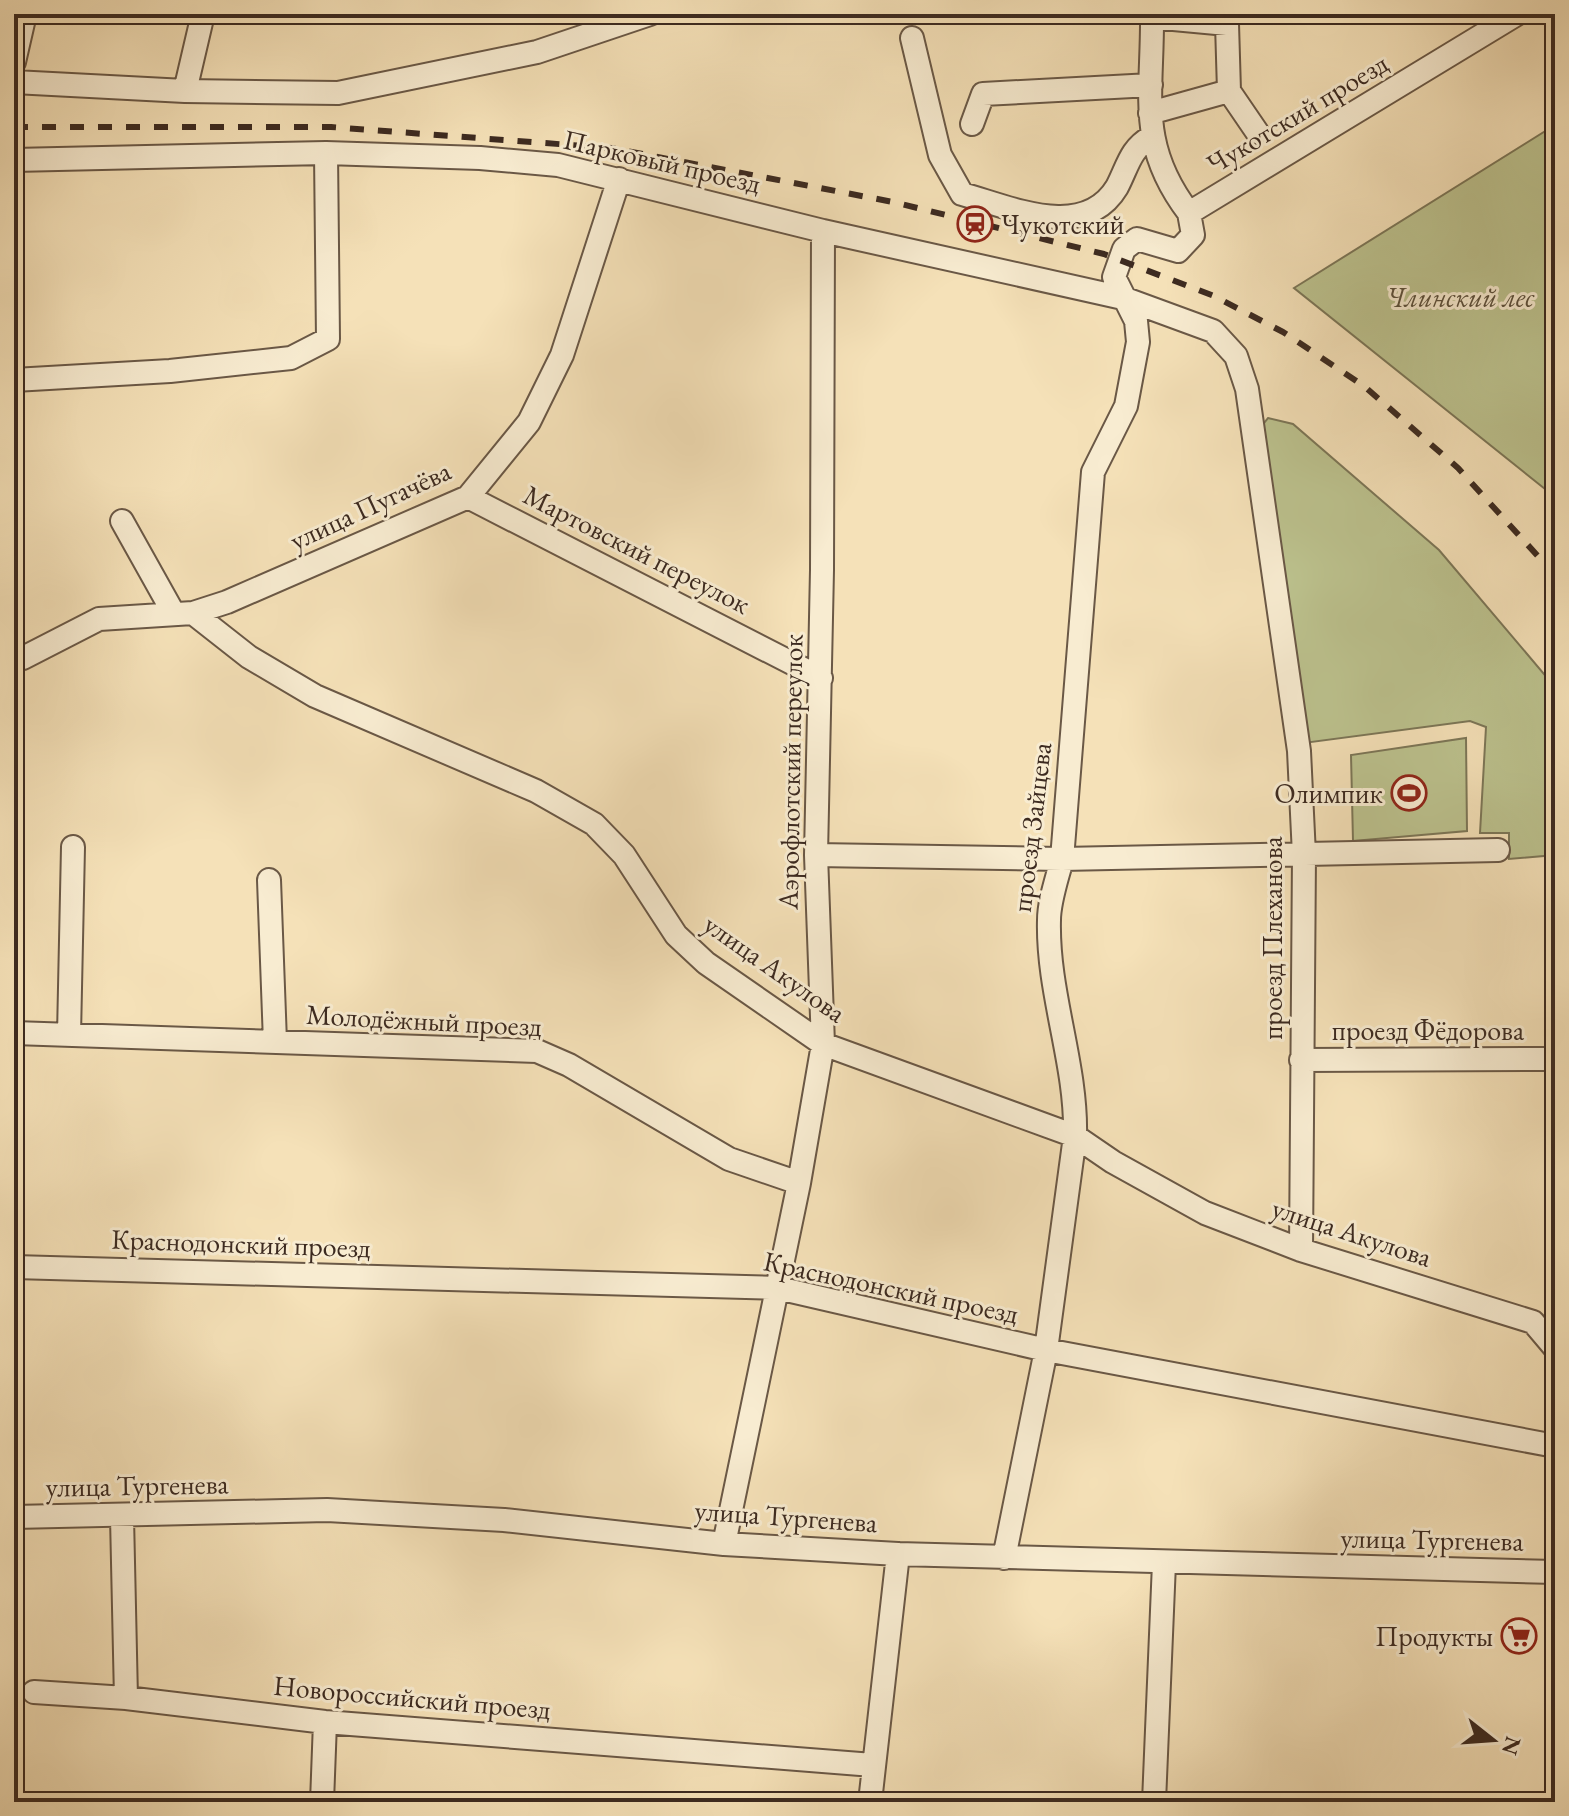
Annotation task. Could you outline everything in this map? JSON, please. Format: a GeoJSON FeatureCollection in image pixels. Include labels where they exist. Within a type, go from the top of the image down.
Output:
{"type":"FeatureCollection","features":[{"type":"Feature","properties":{"kind":"street"},"geometry":{"type":"LineString","coordinates":[[14,62],[25,14]]}},
{"type":"Feature","properties":{"kind":"street"},"geometry":{"type":"LineString","coordinates":[[185,91],[203,14]]}},
{"type":"Feature","properties":{"kind":"street"},"geometry":{"type":"LineString","coordinates":[[14,82],[185,91],[338,93],[537,52],[650,14]]}},
{"type":"Feature","properties":{"kind":"street","name":"Чукотский проезд"},"geometry":{"type":"LineString","coordinates":[[1152,16],[1151,137],[1171,189],[1189,213],[1517,14]]}},
{"type":"Feature","properties":{"kind":"street"},"geometry":{"type":"LineString","coordinates":[[1152,16],[1227,24],[1229,91],[1257,132]]}},
{"type":"Feature","properties":{"kind":"street"},"geometry":{"type":"LineString","coordinates":[[912,38],[940,155],[962,194],[1048,217],[1081,217],[1109,200],[1135,146],[1151,137]]}},
{"type":"Feature","properties":{"kind":"street"},"geometry":{"type":"LineString","coordinates":[[972,124],[983,94],[1151,85]]}},
{"type":"Feature","properties":{"kind":"street"},"geometry":{"type":"LineString","coordinates":[[1150,113],[1229,91]]}},
{"type":"Feature","properties":{"kind":"street"},"geometry":{"type":"LineString","coordinates":[[14,380],[170,371],[291,358],[328,339],[326,153]]}},
{"type":"Feature","properties":{"kind":"street","name":"Парковый проезд"},"geometry":{"type":"LineString","coordinates":[[14,160],[326,153],[480,158],[558,165],[823,231],[1123,298],[1213,331],[1236,356],[1247,389]]}},
{"type":"Feature","properties":{"kind":"street","name":"улица Пугачёва"},"geometry":{"type":"LineString","coordinates":[[184,614],[354,549],[468,497],[529,422],[562,355],[619,179]]}},
{"type":"Feature","properties":{"kind":"street"},"geometry":{"type":"LineString","coordinates":[[1123,298],[1114,277],[1124,249],[1137,239],[1178,251],[1193,235],[1189,213]]}},
{"type":"Feature","properties":{"kind":"street","name":"Аэрофлотский переулок"},"geometry":{"type":"LineString","coordinates":[[724,1544],[799,1183],[823,1044],[816,855],[821,678],[823,231]]}},
{"type":"Feature","properties":{"kind":"street","name":"проезд Зайцева"},"geometry":{"type":"LineString","coordinates":[[1004,1558],[1046,1350],[1075,1136],[1075,1110],[1048,919],[1062,859],[1093,472],[1126,406],[1138,342],[1136,321],[1123,298]]}},
{"type":"Feature","properties":{"kind":"street","name":"проезд Плеханова"},"geometry":{"type":"LineString","coordinates":[[1247,389],[1299,751],[1304,855],[1301,1250]]}},
{"type":"Feature","properties":{"kind":"street","name":"Мартовский переулок"},"geometry":{"type":"LineString","coordinates":[[468,497],[821,678]]}},
{"type":"Feature","properties":{"kind":"street"},"geometry":{"type":"LineString","coordinates":[[122,521],[184,614]]}},
{"type":"Feature","properties":{"kind":"street"},"geometry":{"type":"LineString","coordinates":[[14,659],[23,658],[99,619],[184,614]]}},
{"type":"Feature","properties":{"kind":"street","name":"улица Акулова"},"geometry":{"type":"LineString","coordinates":[[184,614],[315,696],[536,791],[594,824],[624,855],[676,935],[706,963],[823,1044],[1075,1136],[1205,1213],[1301,1250],[1533,1322],[1555,1348]]}},
{"type":"Feature","properties":{"kind":"street"},"geometry":{"type":"LineString","coordinates":[[69,1035],[73,847]]}},
{"type":"Feature","properties":{"kind":"street"},"geometry":{"type":"LineString","coordinates":[[816,855],[1062,859],[1498,850]]}},
{"type":"Feature","properties":{"kind":"street"},"geometry":{"type":"LineString","coordinates":[[269,880],[275,1042]]}},
{"type":"Feature","properties":{"kind":"street","name":"Молодёжный проезд"},"geometry":{"type":"LineString","coordinates":[[14,1033],[537,1051],[569,1065],[729,1159],[799,1183]]}},
{"type":"Feature","properties":{"kind":"street","name":"проезд Фёдорова"},"geometry":{"type":"LineString","coordinates":[[1301,1060],[1555,1059]]}},
{"type":"Feature","properties":{"kind":"street","name":"Краснодонский проезд"},"geometry":{"type":"LineString","coordinates":[[14,1267],[778,1288],[1046,1350],[1555,1446]]}},
{"type":"Feature","properties":{"kind":"street","name":"улица Тургенева"},"geometry":{"type":"LineString","coordinates":[[14,1517],[122,1517],[327,1510],[504,1520],[724,1544],[898,1554],[1555,1572]]}},
{"type":"Feature","properties":{"kind":"street"},"geometry":{"type":"LineString","coordinates":[[122,1517],[126,1698]]}},
{"type":"Feature","properties":{"kind":"street"},"geometry":{"type":"LineString","coordinates":[[870,1802],[898,1554]]}},
{"type":"Feature","properties":{"kind":"street"},"geometry":{"type":"LineString","coordinates":[[1154,1802],[1164,1563]]}},
{"type":"Feature","properties":{"kind":"street","name":"Новороссийский проезд"},"geometry":{"type":"LineString","coordinates":[[34,1692],[126,1698],[325,1722],[873,1765]]}},
{"type":"Feature","properties":{"kind":"street"},"geometry":{"type":"LineString","coordinates":[[322,1802],[325,1722]]}},
{"type":"Feature","properties":{"kind":"green space","name":"Члинский лес"},"geometry":{"type":"Polygon","coordinates":[[[1555,125],[1555,497],[1294,288],[1555,125]]]}},
{"type":"Feature","properties":{"kind":"green space"},"geometry":{"type":"Polygon","coordinates":[[[1268,418],[1293,424],[1439,550],[1555,687],[1555,855],[1509,859],[1509,833],[1480,833],[1486,727],[1470,721],[1304,743],[1259,429],[1268,418]]]}},
{"type":"Feature","properties":{"kind":"green space","name":"Олимпик"},"geometry":{"type":"Polygon","coordinates":[[[1466,738],[1467,831],[1353,841],[1351,755],[1466,738]]]}},
{"type":"Feature","properties":{"kind":"railway"},"geometry":{"type":"LineString","coordinates":[[14,127],[331,127],[611,148],[893,202],[1104,254],[1214,296],[1283,332],[1364,386],[1458,468],[1555,575]]}},
{"type":"Feature","properties":{"kind":"place","name":"Чукотский"},"geometry":{"type":"Point","coordinates":[975,224]}},
{"type":"Feature","properties":{"kind":"place","name":"Олимпик"},"geometry":{"type":"Point","coordinates":[1409,793]}},
{"type":"Feature","properties":{"kind":"place","name":"Продукты"},"geometry":{"type":"Point","coordinates":[1519,1636]}}]}
